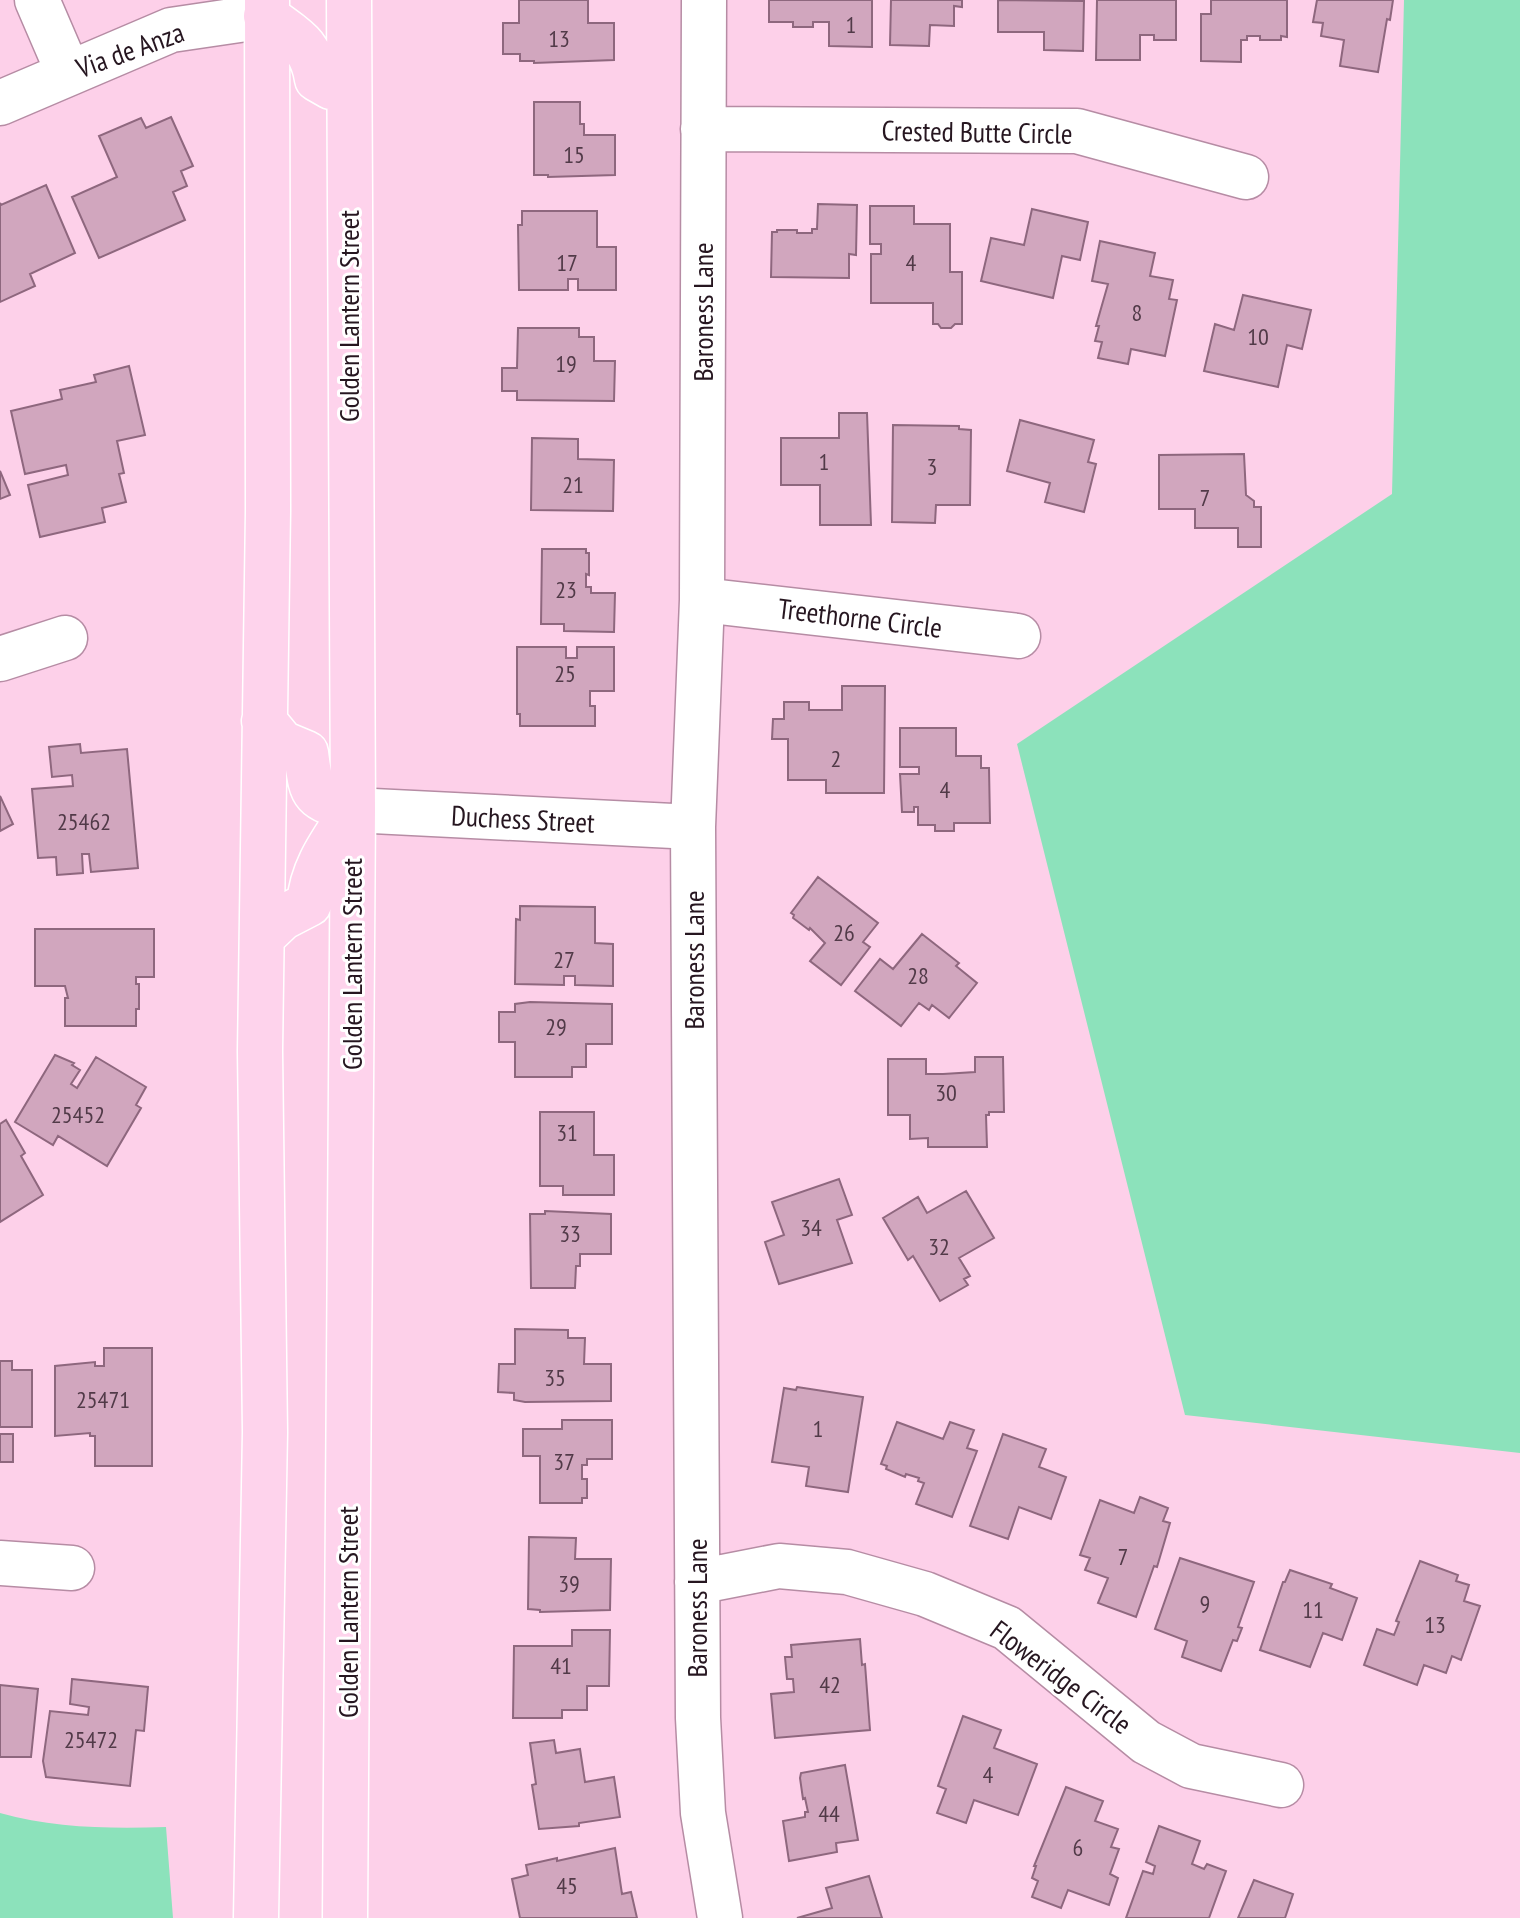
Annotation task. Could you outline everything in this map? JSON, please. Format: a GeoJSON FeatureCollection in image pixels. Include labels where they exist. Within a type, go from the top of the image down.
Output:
{"type":"FeatureCollection","features":[{"type":"Feature","properties":{"kind":"main road"},"geometry":{"type":"LineString","coordinates":[[269,5],[305,46],[317,79],[331,87],[349,90]]}},
{"type":"Feature","properties":{"kind":"main road"},"geometry":{"type":"LineString","coordinates":[[256,1918],[265,1432],[260,1051],[268,479],[269,5]]}},
{"type":"Feature","properties":{"kind":"main road","name":"Golden Lantern Street"},"geometry":{"type":"LineString","coordinates":[[345,1918],[353,810],[349,5]]}},
{"type":"Feature","properties":{"kind":"main road"},"geometry":{"type":"LineString","coordinates":[[262,937],[282,918],[309,904],[311,882],[323,856],[353,810],[322,801],[311,789],[306,753],[282,743],[264,721]]}},
{"type":"Feature","properties":{"kind":"street"},"geometry":{"type":"LineString","coordinates":[[37,0],[68,72]]}},
{"type":"Feature","properties":{"kind":"street","name":"Baroness Lane"},"geometry":{"type":"LineString","coordinates":[[704,0],[702,600],[693,827],[698,1718],[703,1813],[720,1918]]}},
{"type":"Feature","properties":{"kind":"street","name":"Via de Anza"},"geometry":{"type":"LineString","coordinates":[[0,103],[171,30],[269,5]]}},
{"type":"Feature","properties":{"kind":"street","name":"Crested Butte Circle"},"geometry":{"type":"LineString","coordinates":[[703,129],[1077,131],[1246,177]]}},
{"type":"Feature","properties":{"kind":"street","name":"Treethorne Circle"},"geometry":{"type":"LineString","coordinates":[[702,600],[1018,636]]}},
{"type":"Feature","properties":{"kind":"street"},"geometry":{"type":"LineString","coordinates":[[0,659],[65,638]]}},
{"type":"Feature","properties":{"kind":"street","name":"Duchess Street"},"geometry":{"type":"LineString","coordinates":[[353,810],[693,827]]}},
{"type":"Feature","properties":{"kind":"street"},"geometry":{"type":"LineString","coordinates":[[0,1563],[72,1568]]}},
{"type":"Feature","properties":{"kind":"street","name":"Floweridge Circle"},"geometry":{"type":"LineString","coordinates":[[697,1582],[779,1566],[847,1572],[925,1594],[1007,1628],[1146,1742],[1191,1766],[1281,1785]]}},
{"type":"Feature","properties":{"kind":"green space"},"geometry":{"type":"Polygon","coordinates":[[[1404,0],[1520,0],[1520,1453],[1185,1415],[1017,744],[1392,494],[1404,0]]]}},
{"type":"Feature","properties":{"kind":"green space"},"geometry":{"type":"Polygon","coordinates":[[[0,1813],[41,1822],[82,1826],[166,1827],[173,1918],[0,1918],[0,1813]]]}},
{"type":"Feature","properties":{"kind":"building"},"geometry":{"type":"Polygon","coordinates":[[[519,0],[588,0],[588,23],[614,23],[614,60],[534,63],[520,61],[520,54],[503,54],[503,23],[519,23],[519,0]]]}},
{"type":"Feature","properties":{"kind":"building"},"geometry":{"type":"Polygon","coordinates":[[[769,0],[872,0],[872,47],[829,46],[829,22],[813,22],[813,27],[793,27],[793,22],[769,22],[769,0]]]}},
{"type":"Feature","properties":{"kind":"building"},"geometry":{"type":"Polygon","coordinates":[[[891,0],[962,0],[962,7],[954,6],[954,26],[930,25],[929,46],[890,45],[891,0]]]}},
{"type":"Feature","properties":{"kind":"building"},"geometry":{"type":"Polygon","coordinates":[[[998,0],[1084,1],[1083,51],[1044,50],[1044,32],[998,32],[998,0]]]}},
{"type":"Feature","properties":{"kind":"building"},"geometry":{"type":"Polygon","coordinates":[[[1097,0],[1176,0],[1176,40],[1154,40],[1154,35],[1140,35],[1140,60],[1096,60],[1097,0]]]}},
{"type":"Feature","properties":{"kind":"building"},"geometry":{"type":"Polygon","coordinates":[[[1211,0],[1287,0],[1287,37],[1260,40],[1260,36],[1247,36],[1247,40],[1241,40],[1241,62],[1201,61],[1201,14],[1211,14],[1211,0]]]}},
{"type":"Feature","properties":{"kind":"building"},"geometry":{"type":"Polygon","coordinates":[[[1317,0],[1393,0],[1378,72],[1340,66],[1344,40],[1321,36],[1323,23],[1313,22],[1317,0]]]}},
{"type":"Feature","properties":{"kind":"building"},"geometry":{"type":"Polygon","coordinates":[[[534,102],[580,102],[580,124],[584,124],[584,135],[615,135],[615,175],[534,175],[534,102]]]}},
{"type":"Feature","properties":{"kind":"building"},"geometry":{"type":"Polygon","coordinates":[[[171,117],[193,166],[181,171],[187,186],[173,192],[185,220],[99,258],[72,197],[117,177],[99,136],[141,118],[146,128],[171,117]]]}},
{"type":"Feature","properties":{"kind":"building"},"geometry":{"type":"Polygon","coordinates":[[[46,185],[75,253],[30,274],[35,286],[0,302],[0,203],[46,185]]]}},
{"type":"Feature","properties":{"kind":"building"},"geometry":{"type":"Polygon","coordinates":[[[818,204],[857,205],[856,255],[849,254],[849,278],[771,277],[772,232],[797,230],[797,233],[812,233],[812,229],[817,229],[818,204]]]}},
{"type":"Feature","properties":{"kind":"building"},"geometry":{"type":"Polygon","coordinates":[[[870,206],[914,206],[914,224],[950,224],[950,272],[962,272],[962,324],[941,328],[933,324],[933,303],[871,303],[871,254],[881,254],[881,244],[870,244],[870,206]]]}},
{"type":"Feature","properties":{"kind":"building"},"geometry":{"type":"Polygon","coordinates":[[[1032,209],[1088,222],[1080,260],[1062,256],[1053,298],[981,281],[991,238],[1024,245],[1032,209]]]}},
{"type":"Feature","properties":{"kind":"building"},"geometry":{"type":"Polygon","coordinates":[[[522,211],[597,211],[597,247],[616,247],[616,290],[578,290],[578,279],[568,279],[568,290],[519,290],[518,225],[522,225],[522,211]]]}},
{"type":"Feature","properties":{"kind":"building"},"geometry":{"type":"Polygon","coordinates":[[[1100,241],[1155,253],[1150,276],[1173,280],[1169,299],[1177,300],[1165,356],[1131,349],[1128,364],[1098,358],[1102,342],[1095,341],[1099,326],[1096,326],[1108,284],[1092,281],[1100,241]]]}},
{"type":"Feature","properties":{"kind":"building"},"geometry":{"type":"Polygon","coordinates":[[[1243,295],[1311,310],[1302,349],[1287,345],[1278,387],[1204,371],[1215,324],[1234,330],[1243,295]]]}},
{"type":"Feature","properties":{"kind":"building"},"geometry":{"type":"Polygon","coordinates":[[[518,328],[579,328],[579,337],[594,337],[594,361],[615,361],[614,401],[517,400],[517,391],[502,391],[502,368],[517,368],[518,328]]]}},
{"type":"Feature","properties":{"kind":"building"},"geometry":{"type":"Polygon","coordinates":[[[129,366],[145,435],[117,441],[124,473],[119,474],[126,502],[102,508],[105,522],[40,537],[28,485],[68,475],[66,465],[25,474],[11,411],[62,399],[60,390],[96,382],[94,375],[129,366]]]}},
{"type":"Feature","properties":{"kind":"building"},"geometry":{"type":"Polygon","coordinates":[[[839,413],[867,413],[871,525],[820,525],[820,485],[781,485],[781,438],[839,438],[839,413]]]}},
{"type":"Feature","properties":{"kind":"building"},"geometry":{"type":"Polygon","coordinates":[[[1020,420],[1094,440],[1088,462],[1096,464],[1084,512],[1045,502],[1050,483],[1007,471],[1020,420]]]}},
{"type":"Feature","properties":{"kind":"building"},"geometry":{"type":"Polygon","coordinates":[[[893,425],[959,426],[959,429],[971,430],[970,505],[936,505],[935,523],[892,522],[893,425]]]}},
{"type":"Feature","properties":{"kind":"building"},"geometry":{"type":"Polygon","coordinates":[[[532,438],[578,439],[578,459],[614,460],[613,511],[531,510],[532,438]]]}},
{"type":"Feature","properties":{"kind":"building"},"geometry":{"type":"Polygon","coordinates":[[[1244,454],[1246,495],[1254,501],[1254,507],[1261,507],[1261,547],[1238,547],[1238,528],[1195,528],[1195,509],[1159,509],[1159,455],[1244,454]]]}},
{"type":"Feature","properties":{"kind":"building"},"geometry":{"type":"Polygon","coordinates":[[[0,471],[10,495],[0,499],[0,471]]]}},
{"type":"Feature","properties":{"kind":"building"},"geometry":{"type":"Polygon","coordinates":[[[542,549],[586,549],[589,553],[589,575],[586,574],[586,587],[591,587],[591,593],[615,593],[614,632],[564,631],[564,624],[541,624],[542,549]]]}},
{"type":"Feature","properties":{"kind":"building"},"geometry":{"type":"Polygon","coordinates":[[[517,647],[566,647],[566,658],[577,658],[577,647],[614,647],[614,691],[590,691],[590,706],[595,706],[595,726],[520,726],[520,714],[517,714],[517,647]]]}},
{"type":"Feature","properties":{"kind":"building"},"geometry":{"type":"Polygon","coordinates":[[[842,686],[885,686],[884,793],[826,793],[826,780],[788,780],[788,739],[772,739],[773,719],[784,719],[784,702],[809,702],[809,710],[842,710],[842,686]]]}},
{"type":"Feature","properties":{"kind":"building"},"geometry":{"type":"Polygon","coordinates":[[[900,728],[956,728],[956,756],[981,756],[981,768],[989,768],[990,823],[954,823],[954,831],[935,831],[935,825],[918,825],[918,807],[914,807],[914,812],[902,812],[900,774],[919,774],[919,767],[900,767],[900,728]]]}},
{"type":"Feature","properties":{"kind":"building"},"geometry":{"type":"Polygon","coordinates":[[[80,744],[81,753],[127,749],[138,868],[91,872],[89,854],[82,854],[83,873],[57,875],[56,857],[38,858],[32,789],[73,786],[72,775],[52,777],[49,747],[80,744]]]}},
{"type":"Feature","properties":{"kind":"building"},"geometry":{"type":"Polygon","coordinates":[[[0,796],[13,824],[0,831],[0,796]]]}},
{"type":"Feature","properties":{"kind":"building"},"geometry":{"type":"Polygon","coordinates":[[[818,877],[878,923],[863,942],[870,947],[841,985],[810,961],[825,943],[810,928],[793,918],[791,913],[818,877]]]}},
{"type":"Feature","properties":{"kind":"building"},"geometry":{"type":"Polygon","coordinates":[[[520,906],[595,907],[595,943],[613,944],[613,986],[575,985],[575,976],[564,976],[564,985],[515,984],[516,919],[520,920],[520,906]]]}},
{"type":"Feature","properties":{"kind":"building"},"geometry":{"type":"Polygon","coordinates":[[[35,929],[154,929],[154,977],[136,977],[139,1009],[136,1009],[136,1026],[65,1026],[65,998],[68,998],[65,986],[35,986],[35,929]]]}},
{"type":"Feature","properties":{"kind":"building"},"geometry":{"type":"Polygon","coordinates":[[[922,934],[959,963],[956,966],[977,983],[949,1018],[932,1005],[929,1010],[919,1003],[901,1026],[855,991],[880,959],[893,969],[922,934]]]}},
{"type":"Feature","properties":{"kind":"building"},"geometry":{"type":"Polygon","coordinates":[[[515,1004],[612,1004],[612,1044],[586,1044],[586,1067],[572,1067],[572,1077],[515,1077],[515,1042],[499,1042],[499,1012],[515,1012],[515,1004]]]}},
{"type":"Feature","properties":{"kind":"building"},"geometry":{"type":"Polygon","coordinates":[[[55,1055],[74,1063],[72,1065],[80,1070],[71,1084],[77,1088],[96,1057],[146,1087],[136,1105],[141,1108],[107,1166],[58,1136],[53,1145],[15,1122],[55,1055]]]}},
{"type":"Feature","properties":{"kind":"building"},"geometry":{"type":"Polygon","coordinates":[[[975,1057],[1003,1057],[1004,1112],[989,1112],[986,1115],[987,1147],[928,1147],[928,1138],[910,1139],[910,1115],[888,1115],[888,1059],[926,1059],[926,1074],[943,1074],[975,1072],[975,1057]]]}},
{"type":"Feature","properties":{"kind":"building"},"geometry":{"type":"Polygon","coordinates":[[[540,1112],[594,1112],[594,1155],[614,1155],[614,1195],[563,1195],[563,1186],[540,1186],[540,1112]]]}},
{"type":"Feature","properties":{"kind":"building"},"geometry":{"type":"Polygon","coordinates":[[[6,1120],[25,1153],[21,1156],[43,1195],[0,1222],[0,1124],[6,1120]]]}},
{"type":"Feature","properties":{"kind":"building"},"geometry":{"type":"Polygon","coordinates":[[[839,1179],[852,1215],[837,1220],[852,1263],[779,1284],[765,1242],[784,1235],[772,1202],[839,1179]]]}},
{"type":"Feature","properties":{"kind":"building"},"geometry":{"type":"Polygon","coordinates":[[[966,1191],[994,1238],[959,1258],[970,1276],[964,1279],[968,1285],[940,1301],[913,1256],[908,1260],[883,1218],[918,1197],[927,1213],[966,1191]]]}},
{"type":"Feature","properties":{"kind":"building"},"geometry":{"type":"Polygon","coordinates":[[[545,1211],[611,1214],[611,1254],[580,1254],[575,1288],[531,1288],[530,1214],[545,1214],[545,1211]]]}},
{"type":"Feature","properties":{"kind":"building"},"geometry":{"type":"Polygon","coordinates":[[[515,1329],[568,1330],[568,1338],[585,1338],[584,1364],[611,1364],[611,1401],[525,1402],[514,1400],[514,1393],[498,1392],[499,1364],[515,1364],[515,1329]]]}},
{"type":"Feature","properties":{"kind":"building"},"geometry":{"type":"Polygon","coordinates":[[[104,1348],[152,1348],[152,1466],[95,1466],[95,1436],[90,1436],[90,1433],[55,1436],[55,1366],[95,1362],[95,1366],[104,1366],[104,1348]]]}},
{"type":"Feature","properties":{"kind":"building"},"geometry":{"type":"Polygon","coordinates":[[[0,1361],[12,1361],[12,1370],[32,1370],[32,1427],[0,1427],[0,1361]]]}},
{"type":"Feature","properties":{"kind":"building"},"geometry":{"type":"Polygon","coordinates":[[[797,1387],[863,1397],[848,1492],[806,1486],[809,1467],[772,1462],[784,1388],[796,1390],[797,1387]]]}},
{"type":"Feature","properties":{"kind":"building"},"geometry":{"type":"Polygon","coordinates":[[[562,1420],[612,1420],[612,1459],[587,1459],[587,1465],[582,1465],[582,1479],[587,1479],[587,1498],[582,1498],[582,1503],[540,1503],[540,1456],[523,1456],[523,1429],[562,1429],[562,1420]]]}},
{"type":"Feature","properties":{"kind":"building"},"geometry":{"type":"Polygon","coordinates":[[[897,1422],[943,1439],[950,1422],[974,1430],[967,1448],[977,1451],[952,1517],[916,1504],[924,1483],[918,1481],[919,1478],[906,1474],[905,1477],[881,1464],[897,1422]]]}},
{"type":"Feature","properties":{"kind":"building"},"geometry":{"type":"Polygon","coordinates":[[[0,1434],[13,1434],[13,1462],[0,1462],[0,1434]]]}},
{"type":"Feature","properties":{"kind":"building"},"geometry":{"type":"Polygon","coordinates":[[[1003,1434],[1046,1449],[1039,1467],[1066,1477],[1051,1519],[1019,1507],[1008,1539],[970,1526],[1003,1434]]]}},
{"type":"Feature","properties":{"kind":"building"},"geometry":{"type":"Polygon","coordinates":[[[1140,1497],[1168,1508],[1163,1521],[1170,1523],[1157,1567],[1154,1566],[1136,1617],[1098,1603],[1108,1578],[1085,1570],[1090,1558],[1080,1555],[1100,1500],[1134,1513],[1140,1497]]]}},
{"type":"Feature","properties":{"kind":"building"},"geometry":{"type":"Polygon","coordinates":[[[529,1537],[576,1538],[575,1559],[611,1559],[610,1610],[540,1612],[528,1609],[529,1537]]]}},
{"type":"Feature","properties":{"kind":"building"},"geometry":{"type":"Polygon","coordinates":[[[1180,1558],[1254,1582],[1238,1627],[1242,1628],[1237,1641],[1233,1640],[1221,1671],[1182,1657],[1187,1641],[1155,1629],[1180,1558]]]}},
{"type":"Feature","properties":{"kind":"building"},"geometry":{"type":"Polygon","coordinates":[[[1420,1561],[1458,1575],[1456,1581],[1469,1585],[1464,1601],[1480,1606],[1461,1660],[1452,1656],[1446,1673],[1424,1665],[1417,1685],[1364,1665],[1377,1629],[1394,1635],[1399,1622],[1396,1621],[1420,1561]]]}},
{"type":"Feature","properties":{"kind":"building"},"geometry":{"type":"Polygon","coordinates":[[[1290,1570],[1332,1584],[1330,1588],[1357,1598],[1342,1640],[1323,1633],[1310,1667],[1260,1650],[1290,1570]]]}},
{"type":"Feature","properties":{"kind":"building"},"geometry":{"type":"Polygon","coordinates":[[[572,1630],[610,1630],[609,1686],[587,1686],[587,1710],[562,1710],[562,1718],[513,1718],[514,1646],[572,1646],[572,1630]]]}},
{"type":"Feature","properties":{"kind":"building"},"geometry":{"type":"Polygon","coordinates":[[[860,1639],[870,1730],[775,1738],[771,1694],[794,1692],[793,1679],[787,1679],[785,1657],[792,1657],[791,1645],[860,1639]]]}},
{"type":"Feature","properties":{"kind":"building"},"geometry":{"type":"Polygon","coordinates":[[[72,1679],[148,1687],[144,1731],[136,1730],[130,1786],[46,1777],[43,1761],[50,1711],[88,1715],[89,1707],[70,1704],[72,1679]]]}},
{"type":"Feature","properties":{"kind":"building"},"geometry":{"type":"Polygon","coordinates":[[[0,1685],[38,1689],[31,1757],[0,1757],[0,1685]]]}},
{"type":"Feature","properties":{"kind":"building"},"geometry":{"type":"Polygon","coordinates":[[[963,1716],[1001,1730],[994,1748],[1037,1764],[1018,1815],[974,1800],[966,1823],[937,1813],[946,1789],[938,1786],[963,1716]]]}},
{"type":"Feature","properties":{"kind":"building"},"geometry":{"type":"Polygon","coordinates":[[[554,1740],[556,1753],[580,1749],[585,1782],[614,1777],[620,1817],[579,1823],[579,1826],[539,1829],[530,1743],[554,1740]]]}},
{"type":"Feature","properties":{"kind":"building"},"geometry":{"type":"Polygon","coordinates":[[[845,1765],[858,1840],[836,1843],[837,1852],[789,1861],[783,1821],[805,1817],[805,1812],[808,1812],[803,1799],[801,1773],[845,1765]]]}},
{"type":"Feature","properties":{"kind":"building"},"geometry":{"type":"Polygon","coordinates":[[[1066,1787],[1103,1801],[1095,1821],[1118,1829],[1111,1847],[1119,1849],[1110,1874],[1118,1878],[1109,1905],[1068,1890],[1061,1908],[1032,1897],[1038,1881],[1032,1878],[1034,1866],[1066,1787]]]}},
{"type":"Feature","properties":{"kind":"building"},"geometry":{"type":"Polygon","coordinates":[[[1159,1826],[1200,1841],[1192,1864],[1204,1869],[1207,1864],[1226,1871],[1209,1918],[1126,1918],[1143,1871],[1153,1874],[1155,1866],[1146,1862],[1159,1826]]]}},
{"type":"Feature","properties":{"kind":"building"},"geometry":{"type":"Polygon","coordinates":[[[615,1848],[622,1894],[631,1892],[637,1918],[520,1918],[512,1879],[528,1875],[526,1865],[615,1848]]]}},
{"type":"Feature","properties":{"kind":"building"},"geometry":{"type":"Polygon","coordinates":[[[869,1876],[882,1918],[797,1918],[832,1908],[826,1888],[869,1876]]]}},
{"type":"Feature","properties":{"kind":"building"},"geometry":{"type":"Polygon","coordinates":[[[1254,1880],[1293,1894],[1285,1918],[1238,1918],[1254,1880]]]}}]}
